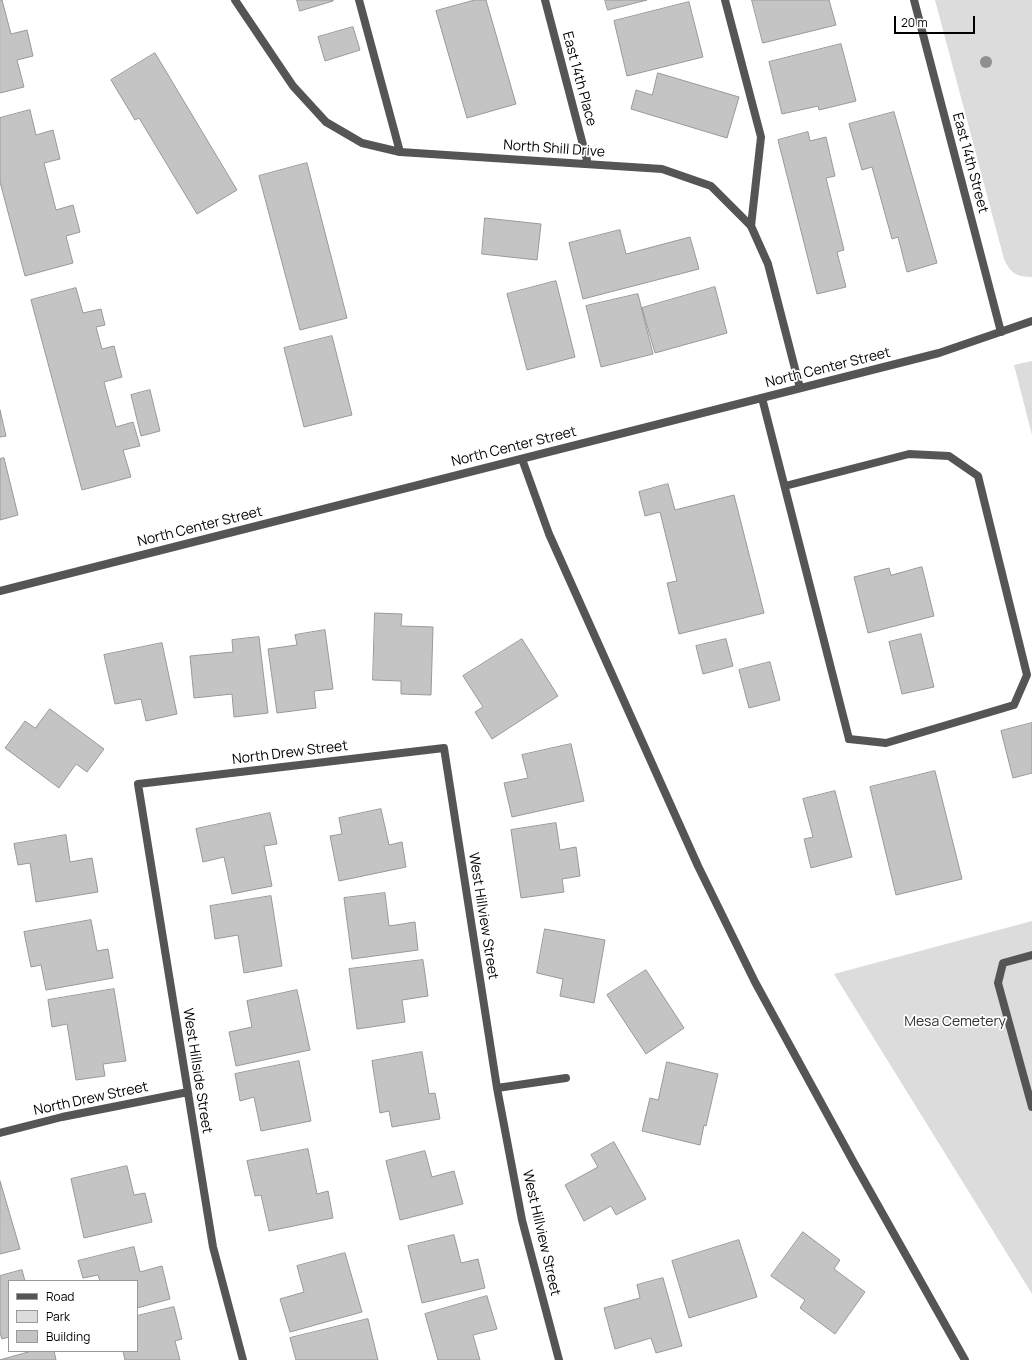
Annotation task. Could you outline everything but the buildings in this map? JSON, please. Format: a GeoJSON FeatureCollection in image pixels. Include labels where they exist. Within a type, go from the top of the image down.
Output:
{"type":"FeatureCollection","features":[{"type":"Feature","properties":{"kind":"street","name":"North Shill Drive"},"geometry":{"type":"LineString","coordinates":[[235,0],[293,86],[326,122],[362,143],[400,152],[662,169],[711,186],[751,226],[768,264],[800,388]]}},
{"type":"Feature","properties":{"kind":"street"},"geometry":{"type":"LineString","coordinates":[[359,0],[400,152]]}},
{"type":"Feature","properties":{"kind":"street","name":"East 14th Place"},"geometry":{"type":"LineString","coordinates":[[545,0],[588,164]]}},
{"type":"Feature","properties":{"kind":"street"},"geometry":{"type":"LineString","coordinates":[[724,0],[761,137],[751,226]]}},
{"type":"Feature","properties":{"kind":"street","name":"East 14th Street"},"geometry":{"type":"LineString","coordinates":[[914,0],[1001,332]]}},
{"type":"Feature","properties":{"kind":"street","name":"North Center Street"},"geometry":{"type":"LineString","coordinates":[[0,591],[939,353],[1032,322]]}},
{"type":"Feature","properties":{"kind":"street"},"geometry":{"type":"LineString","coordinates":[[762,398],[850,739],[886,743],[1014,705],[1027,675],[978,476],[949,456],[909,454],[785,486]]}},
{"type":"Feature","properties":{"kind":"street"},"geometry":{"type":"LineString","coordinates":[[522,459],[552,541],[698,866],[755,982],[850,1156],[965,1360]]}},
{"type":"Feature","properties":{"kind":"street","name":"North Drew Street"},"geometry":{"type":"LineString","coordinates":[[138,784],[444,748]]}},
{"type":"Feature","properties":{"kind":"street","name":"West Hillview Street"},"geometry":{"type":"LineString","coordinates":[[444,748],[497,1088],[522,1220],[559,1360]]}},
{"type":"Feature","properties":{"kind":"street","name":"West Hillside Street"},"geometry":{"type":"LineString","coordinates":[[138,784],[212,1247],[243,1360]]}},
{"type":"Feature","properties":{"kind":"street"},"geometry":{"type":"LineString","coordinates":[[1032,955],[1003,963],[998,984],[1032,1107]]}},
{"type":"Feature","properties":{"kind":"street"},"geometry":{"type":"LineString","coordinates":[[497,1088],[566,1078]]}},
{"type":"Feature","properties":{"kind":"street","name":"North Drew Street"},"geometry":{"type":"LineString","coordinates":[[0,1133],[62,1117],[188,1092]]}},
{"type":"Feature","properties":{"kind":"green space"},"geometry":{"type":"Polygon","coordinates":[[[935,0],[1032,0],[1032,277],[1018,275],[1009,268],[1004,259],[935,0]]]}},
{"type":"Feature","properties":{"kind":"green space"},"geometry":{"type":"Polygon","coordinates":[[[1032,361],[1032,435],[1014,365],[1032,361]]]}},
{"type":"Feature","properties":{"kind":"green space","name":"Mesa Cemetery"},"geometry":{"type":"Polygon","coordinates":[[[1032,921],[1032,1294],[834,974],[1032,921]]]}}]}
